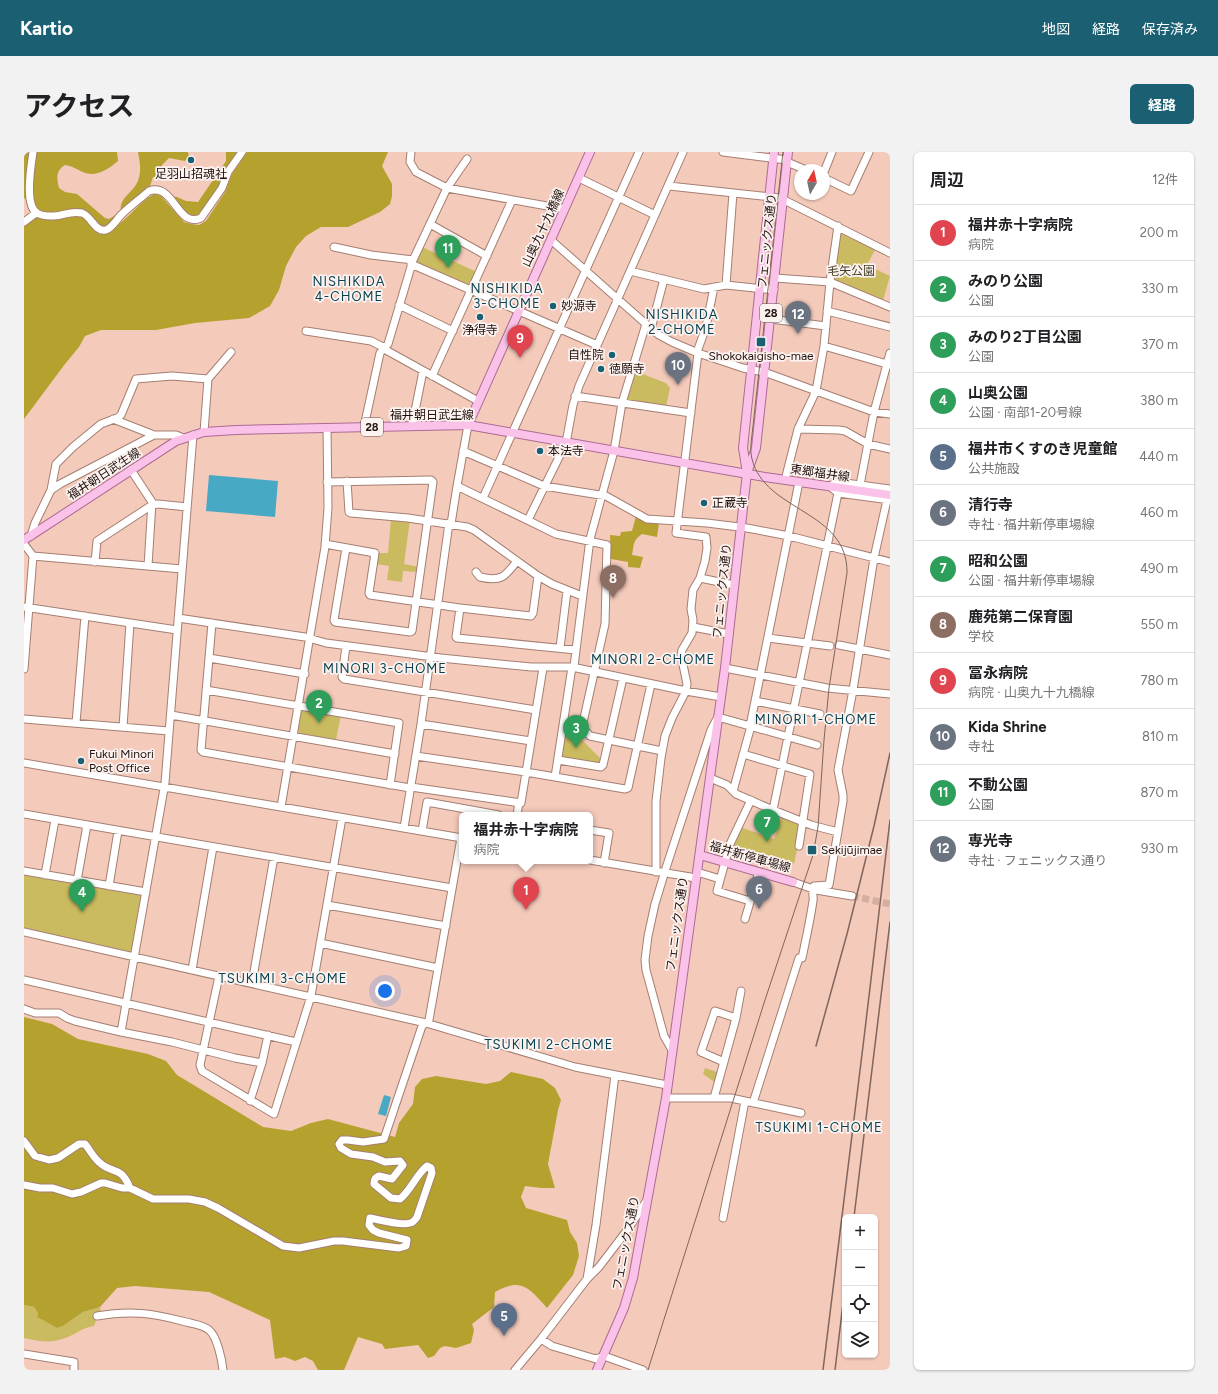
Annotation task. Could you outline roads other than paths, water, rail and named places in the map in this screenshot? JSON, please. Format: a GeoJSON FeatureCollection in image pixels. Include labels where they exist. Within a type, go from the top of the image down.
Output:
{"type":"FeatureCollection","features":[{"type":"Feature","properties":{"kind":"main road","name":"山奥九十九橋線"},"geometry":{"type":"LineString","coordinates":[[468,425],[590,152]]}},
{"type":"Feature","properties":{"kind":"main road","name":"フェニックス通り"},"geometry":{"type":"LineString","coordinates":[[747,473],[743,448],[774,155]]}},
{"type":"Feature","properties":{"kind":"main road","name":"フェニックス通り"},"geometry":{"type":"LineString","coordinates":[[598,1370],[628,1297],[666,1098],[725,668],[747,473],[756,448],[788,158]]}},
{"type":"Feature","properties":{"kind":"main road","name":"福井朝日武生線"},"geometry":{"type":"LineString","coordinates":[[24,540],[176,441],[204,432],[468,425],[685,464],[747,473]]}},
{"type":"Feature","properties":{"kind":"main road","name":"東郷福井線"},"geometry":{"type":"LineString","coordinates":[[747,473],[830,486],[889,498]]}},
{"type":"Feature","properties":{"kind":"main road","name":"福井新停車場線"},"geometry":{"type":"LineString","coordinates":[[700,855],[793,882]]}},
{"type":"Feature","properties":{"kind":"street"},"geometry":{"type":"LineString","coordinates":[[33,152],[28,198],[31,207],[36,213],[52,216],[78,212],[87,216],[98,229],[104,230],[109,228],[122,214],[149,191],[156,190],[161,190],[166,194],[186,217],[198,219],[206,212],[222,188],[228,172],[242,152]]}},
{"type":"Feature","properties":{"kind":"street"},"geometry":{"type":"LineString","coordinates":[[411,152],[410,162],[416,172],[447,188],[564,209]]}},
{"type":"Feature","properties":{"kind":"street"},"geometry":{"type":"LineString","coordinates":[[483,498],[639,152]]}},
{"type":"Feature","properties":{"kind":"street"},"geometry":{"type":"LineString","coordinates":[[528,520],[566,443],[575,396],[683,152]]}},
{"type":"Feature","properties":{"kind":"street"},"geometry":{"type":"LineString","coordinates":[[725,152],[774,155],[788,158],[797,164]]}},
{"type":"Feature","properties":{"kind":"street"},"geometry":{"type":"LineString","coordinates":[[827,164],[832,152]]}},
{"type":"Feature","properties":{"kind":"street"},"geometry":{"type":"LineString","coordinates":[[830,181],[851,191],[869,152]]}},
{"type":"Feature","properties":{"kind":"street"},"geometry":{"type":"LineString","coordinates":[[364,427],[380,353],[388,344],[412,262],[447,188],[467,159]]}},
{"type":"Feature","properties":{"kind":"street"},"geometry":{"type":"LineString","coordinates":[[579,178],[655,215]]}},
{"type":"Feature","properties":{"kind":"street"},"geometry":{"type":"LineString","coordinates":[[669,186],[783,199],[890,253]]}},
{"type":"Feature","properties":{"kind":"street"},"geometry":{"type":"LineString","coordinates":[[726,285],[733,193]]}},
{"type":"Feature","properties":{"kind":"street"},"geometry":{"type":"LineString","coordinates":[[432,376],[512,200]]}},
{"type":"Feature","properties":{"kind":"street"},"geometry":{"type":"LineString","coordinates":[[24,222],[36,213]]}},
{"type":"Feature","properties":{"kind":"street"},"geometry":{"type":"LineString","coordinates":[[430,224],[487,256]]}},
{"type":"Feature","properties":{"kind":"street"},"geometry":{"type":"LineString","coordinates":[[785,480],[798,429],[816,390],[824,346],[830,282],[838,226]]}},
{"type":"Feature","properties":{"kind":"street"},"geometry":{"type":"LineString","coordinates":[[551,240],[649,327],[659,335],[672,342],[751,370],[764,372],[816,390],[874,412],[890,414]]}},
{"type":"Feature","properties":{"kind":"street"},"geometry":{"type":"LineString","coordinates":[[334,247],[412,262],[560,330],[597,345]]}},
{"type":"Feature","properties":{"kind":"street"},"geometry":{"type":"LineString","coordinates":[[630,271],[704,289],[726,285],[760,290],[774,290]]}},
{"type":"Feature","properties":{"kind":"street"},"geometry":{"type":"LineString","coordinates":[[775,278],[830,282],[890,307]]}},
{"type":"Feature","properties":{"kind":"street"},"geometry":{"type":"LineString","coordinates":[[555,777],[576,650],[582,596],[588,567],[590,542],[614,451],[622,403],[664,279]]}},
{"type":"Feature","properties":{"kind":"street"},"geometry":{"type":"LineString","coordinates":[[660,873],[656,801],[662,751],[672,718],[686,691],[687,684],[681,655],[682,650],[691,637],[693,627],[691,609],[693,590],[700,578],[706,554],[706,537],[676,533],[698,352],[706,328],[714,287]]}},
{"type":"Feature","properties":{"kind":"street"},"geometry":{"type":"LineString","coordinates":[[399,306],[453,331]]}},
{"type":"Feature","properties":{"kind":"street"},"geometry":{"type":"LineString","coordinates":[[827,311],[890,327]]}},
{"type":"Feature","properties":{"kind":"street"},"geometry":{"type":"LineString","coordinates":[[771,319],[826,326]]}},
{"type":"Feature","properties":{"kind":"street"},"geometry":{"type":"LineString","coordinates":[[306,332],[371,341],[478,401]]}},
{"type":"Feature","properties":{"kind":"street"},"geometry":{"type":"LineString","coordinates":[[824,346],[888,365]]}},
{"type":"Feature","properties":{"kind":"street"},"geometry":{"type":"LineString","coordinates":[[204,432],[208,379],[231,352]]}},
{"type":"Feature","properties":{"kind":"street"},"geometry":{"type":"LineString","coordinates":[[860,485],[874,412],[888,365],[890,353]]}},
{"type":"Feature","properties":{"kind":"street"},"geometry":{"type":"LineString","coordinates":[[412,426],[423,371]]}},
{"type":"Feature","properties":{"kind":"street"},"geometry":{"type":"LineString","coordinates":[[31,536],[35,523],[51,490],[56,464],[73,447],[101,424],[121,415],[136,379],[172,376],[208,379]]}},
{"type":"Feature","properties":{"kind":"street"},"geometry":{"type":"LineString","coordinates":[[575,396],[691,413]]}},
{"type":"Feature","properties":{"kind":"street"},"geometry":{"type":"LineString","coordinates":[[113,419],[154,435],[176,435],[183,438]]}},
{"type":"Feature","properties":{"kind":"street"},"geometry":{"type":"LineString","coordinates":[[404,828],[421,724],[450,524],[468,425]]}},
{"type":"Feature","properties":{"kind":"street"},"geometry":{"type":"LineString","coordinates":[[281,807],[326,544],[327,428]]}},
{"type":"Feature","properties":{"kind":"street"},"geometry":{"type":"LineString","coordinates":[[798,429],[845,431],[868,444],[890,449]]}},
{"type":"Feature","properties":{"kind":"street"},"geometry":{"type":"LineString","coordinates":[[51,490],[154,435]]}},
{"type":"Feature","properties":{"kind":"street"},"geometry":{"type":"LineString","coordinates":[[121,1032],[164,787],[193,435]]}},
{"type":"Feature","properties":{"kind":"street"},"geometry":{"type":"LineString","coordinates":[[463,451],[544,486],[602,495],[647,519],[741,527],[789,536],[890,562]]}},
{"type":"Feature","properties":{"kind":"street"},"geometry":{"type":"LineString","coordinates":[[131,470],[152,502],[148,566]]}},
{"type":"Feature","properties":{"kind":"street"},"geometry":{"type":"LineString","coordinates":[[327,482],[431,480],[433,484],[412,631],[410,632],[335,622],[334,620],[346,548]]}},
{"type":"Feature","properties":{"kind":"street"},"geometry":{"type":"LineString","coordinates":[[348,481],[349,512],[351,513],[403,517],[467,526],[538,576],[567,591],[582,596]]}},
{"type":"Feature","properties":{"kind":"street"},"geometry":{"type":"LineString","coordinates":[[733,791],[751,726],[799,482]]}},
{"type":"Feature","properties":{"kind":"street"},"geometry":{"type":"LineString","coordinates":[[812,888],[814,886],[829,885],[843,795],[838,770],[853,690],[874,558],[889,498],[838,493],[830,486],[838,482],[890,489]]}},
{"type":"Feature","properties":{"kind":"street"},"geometry":{"type":"LineString","coordinates":[[457,486],[556,534],[607,545],[605,624],[582,727],[590,736],[662,751]]}},
{"type":"Feature","properties":{"kind":"street"},"geometry":{"type":"LineString","coordinates":[[773,810],[838,493]]}},
{"type":"Feature","properties":{"kind":"street"},"geometry":{"type":"LineString","coordinates":[[95,562],[97,541],[152,505],[158,504],[187,507]]}},
{"type":"Feature","properties":{"kind":"street"},"geometry":{"type":"LineString","coordinates":[[24,544],[33,556],[26,607],[24,669]]}},
{"type":"Feature","properties":{"kind":"street"},"geometry":{"type":"LineString","coordinates":[[326,544],[375,553],[369,593],[370,595],[416,602],[531,616],[533,613],[538,576]]}},
{"type":"Feature","properties":{"kind":"street"},"geometry":{"type":"LineString","coordinates":[[33,556],[182,569]]}},
{"type":"Feature","properties":{"kind":"street"},"geometry":{"type":"LineString","coordinates":[[476,572],[480,577],[495,580],[508,574],[517,561]]}},
{"type":"Feature","properties":{"kind":"street"},"geometry":{"type":"LineString","coordinates":[[700,578],[734,585]]}},
{"type":"Feature","properties":{"kind":"street"},"geometry":{"type":"LineString","coordinates":[[560,648],[567,591]]}},
{"type":"Feature","properties":{"kind":"street"},"geometry":{"type":"LineString","coordinates":[[26,607],[178,630]]}},
{"type":"Feature","properties":{"kind":"street"},"geometry":{"type":"LineString","coordinates":[[460,608],[457,638],[576,650]]}},
{"type":"Feature","properties":{"kind":"street"},"geometry":{"type":"LineString","coordinates":[[76,724],[85,616]]}},
{"type":"Feature","properties":{"kind":"street"},"geometry":{"type":"LineString","coordinates":[[178,618],[310,638],[326,643],[430,657],[542,668],[573,667],[721,697]]}},
{"type":"Feature","properties":{"kind":"street"},"geometry":{"type":"LineString","coordinates":[[123,727],[130,623]]}},
{"type":"Feature","properties":{"kind":"street"},"geometry":{"type":"LineString","coordinates":[[212,623],[201,750],[203,752],[390,785],[519,802]]}},
{"type":"Feature","properties":{"kind":"street"},"geometry":{"type":"LineString","coordinates":[[693,627],[729,634]]}},
{"type":"Feature","properties":{"kind":"street"},"geometry":{"type":"LineString","coordinates":[[768,638],[830,646]]}},
{"type":"Feature","properties":{"kind":"street"},"geometry":{"type":"LineString","coordinates":[[839,645],[890,655]]}},
{"type":"Feature","properties":{"kind":"street"},"geometry":{"type":"LineString","coordinates":[[346,646],[342,677],[344,679],[536,710]]}},
{"type":"Feature","properties":{"kind":"street"},"geometry":{"type":"LineString","coordinates":[[209,658],[304,674]]}},
{"type":"Feature","properties":{"kind":"street"},"geometry":{"type":"LineString","coordinates":[[517,812],[519,802],[521,803],[542,668]]}},
{"type":"Feature","properties":{"kind":"street"},"geometry":{"type":"LineString","coordinates":[[725,668],[761,674],[799,684],[890,694]]}},
{"type":"Feature","properties":{"kind":"street"},"geometry":{"type":"LineString","coordinates":[[558,760],[601,767],[603,765],[622,678]]}},
{"type":"Feature","properties":{"kind":"street"},"geometry":{"type":"LineString","coordinates":[[416,756],[526,772],[626,789],[628,788],[651,684]]}},
{"type":"Feature","properties":{"kind":"street"},"geometry":{"type":"LineString","coordinates":[[206,690],[399,722],[390,785]]}},
{"type":"Feature","properties":{"kind":"street"},"geometry":{"type":"LineString","coordinates":[[755,701],[820,714]]}},
{"type":"Feature","properties":{"kind":"street"},"geometry":{"type":"LineString","coordinates":[[170,715],[395,754]]}},
{"type":"Feature","properties":{"kind":"street"},"geometry":{"type":"LineString","coordinates":[[672,1050],[664,1036],[646,970],[645,960],[660,873],[711,730],[718,717],[817,745]]}},
{"type":"Feature","properties":{"kind":"street"},"geometry":{"type":"LineString","coordinates":[[24,719],[169,731]]}},
{"type":"Feature","properties":{"kind":"street"},"geometry":{"type":"LineString","coordinates":[[421,724],[531,741]]}},
{"type":"Feature","properties":{"kind":"street"},"geometry":{"type":"LineString","coordinates":[[743,754],[810,774],[799,846]]}},
{"type":"Feature","properties":{"kind":"street"},"geometry":{"type":"LineString","coordinates":[[24,763],[459,838]]}},
{"type":"Feature","properties":{"kind":"street"},"geometry":{"type":"LineString","coordinates":[[710,778],[727,785],[736,794],[773,810],[810,825],[838,832]]}},
{"type":"Feature","properties":{"kind":"street"},"geometry":{"type":"LineString","coordinates":[[750,901],[717,891],[730,844],[751,800]]}},
{"type":"Feature","properties":{"kind":"street"},"geometry":{"type":"LineString","coordinates":[[422,832],[427,802],[482,812]]}},
{"type":"Feature","properties":{"kind":"street"},"geometry":{"type":"LineString","coordinates":[[24,814],[452,888]]}},
{"type":"Feature","properties":{"kind":"street"},"geometry":{"type":"LineString","coordinates":[[219,976],[202,1049],[200,1065],[202,1071],[274,1114],[310,996],[328,905],[342,818]]}},
{"type":"Feature","properties":{"kind":"street"},"geometry":{"type":"LineString","coordinates":[[46,875],[55,820]]}},
{"type":"Feature","properties":{"kind":"street"},"geometry":{"type":"LineString","coordinates":[[77,881],[87,825]]}},
{"type":"Feature","properties":{"kind":"street"},"geometry":{"type":"LineString","coordinates":[[593,830],[609,833],[604,863]]}},
{"type":"Feature","properties":{"kind":"street"},"geometry":{"type":"LineString","coordinates":[[109,886],[118,831]]}},
{"type":"Feature","properties":{"kind":"street"},"geometry":{"type":"LineString","coordinates":[[192,970],[213,847]]}},
{"type":"Feature","properties":{"kind":"street"},"geometry":{"type":"LineString","coordinates":[[24,1186],[53,1188],[72,1194],[82,1192],[101,1183],[105,1183],[122,1188],[130,1188],[152,1199],[189,1199],[204,1202],[218,1208],[283,1246],[305,1247],[334,1241],[343,1241],[399,1248],[406,1246],[407,1240],[373,1230],[369,1225],[370,1218],[404,1224],[411,1223],[415,1220],[432,1173],[431,1168],[427,1166],[422,1170],[400,1199],[391,1198],[374,1184],[375,1178],[379,1176],[392,1179],[404,1165],[400,1161],[385,1162],[373,1157],[351,1154],[341,1148],[339,1144],[342,1140],[364,1142],[384,1139],[422,1026],[429,1020],[459,853]]}},
{"type":"Feature","properties":{"kind":"street"},"geometry":{"type":"LineString","coordinates":[[252,983],[274,857]]}},
{"type":"Feature","properties":{"kind":"street"},"geometry":{"type":"LineString","coordinates":[[593,861],[660,873],[696,875],[720,879]]}},
{"type":"Feature","properties":{"kind":"street"},"geometry":{"type":"LineString","coordinates":[[24,871],[146,892]]}},
{"type":"Feature","properties":{"kind":"street"},"geometry":{"type":"LineString","coordinates":[[745,919],[759,872]]}},
{"type":"Feature","properties":{"kind":"street"},"geometry":{"type":"LineString","coordinates":[[793,882],[812,888],[852,896]]}},
{"type":"Feature","properties":{"kind":"street"},"geometry":{"type":"LineString","coordinates":[[753,1103],[799,958],[802,958],[814,899],[812,888]]}},
{"type":"Feature","properties":{"kind":"street"},"geometry":{"type":"LineString","coordinates":[[328,905],[446,926]]}},
{"type":"Feature","properties":{"kind":"street"},"geometry":{"type":"LineString","coordinates":[[24,932],[426,1023],[575,1067],[668,1085]]}},
{"type":"Feature","properties":{"kind":"street"},"geometry":{"type":"LineString","coordinates":[[320,943],[438,968]]}},
{"type":"Feature","properties":{"kind":"street"},"geometry":{"type":"LineString","coordinates":[[24,980],[296,1042]]}},
{"type":"Feature","properties":{"kind":"street"},"geometry":{"type":"LineString","coordinates":[[714,1098],[736,1018],[741,991]]}},
{"type":"Feature","properties":{"kind":"street"},"geometry":{"type":"LineString","coordinates":[[24,1009],[35,1013],[59,1013],[75,1021],[262,1063]]}},
{"type":"Feature","properties":{"kind":"street"},"geometry":{"type":"LineString","coordinates":[[724,1062],[700,1052],[714,1011],[736,1018]]}},
{"type":"Feature","properties":{"kind":"street"},"geometry":{"type":"LineString","coordinates":[[250,1101],[262,1063],[268,1035]]}},
{"type":"Feature","properties":{"kind":"street"},"geometry":{"type":"LineString","coordinates":[[587,1279],[596,1225],[616,1075]]}},
{"type":"Feature","properties":{"kind":"street"},"geometry":{"type":"LineString","coordinates":[[666,1098],[731,1098],[801,1113]]}},
{"type":"Feature","properties":{"kind":"street"},"geometry":{"type":"LineString","coordinates":[[723,1218],[745,1101]]}},
{"type":"Feature","properties":{"kind":"street"},"geometry":{"type":"LineString","coordinates":[[24,1141],[35,1156],[49,1160],[58,1158],[79,1144],[85,1144],[102,1165],[122,1174],[130,1188]]}},
{"type":"Feature","properties":{"kind":"street"},"geometry":{"type":"LineString","coordinates":[[516,1370],[628,1229],[647,1200]]}},
{"type":"Feature","properties":{"kind":"street"},"geometry":{"type":"LineString","coordinates":[[97,1316],[119,1312],[136,1312],[172,1318],[203,1326],[212,1333],[222,1361],[223,1370]]}},
{"type":"Feature","properties":{"kind":"street"},"geometry":{"type":"LineString","coordinates":[[542,1339],[552,1346],[596,1359],[604,1356],[643,1370]]}},
{"type":"Feature","properties":{"kind":"street"},"geometry":{"type":"LineString","coordinates":[[24,1354],[74,1362],[74,1370]]}},
{"type":"Feature","properties":{"kind":"water"},"geometry":{"type":"Polygon","coordinates":[[[209,475],[278,481],[275,517],[206,511],[209,475]]]}},
{"type":"Feature","properties":{"kind":"water"},"geometry":{"type":"Polygon","coordinates":[[[384,1095],[391,1097],[386,1116],[378,1114],[384,1095]]]}},
{"type":"Feature","properties":{"kind":"tunnel"},"geometry":{"type":"LineString","coordinates":[[852,896],[890,904]]}},
{"type":"Feature","properties":{"kind":"tram line"},"geometry":{"type":"LineString","coordinates":[[648,1370],[765,1000],[813,855],[818,827],[829,688],[847,573],[844,552],[834,536],[821,523],[772,490],[760,477],[751,456],[751,441],[783,152]]}},
{"type":"Feature","properties":{"kind":"railway"},"geometry":{"type":"LineString","coordinates":[[816,1046],[847,934],[874,826],[890,753]]}},
{"type":"Feature","properties":{"kind":"railway"},"geometry":{"type":"LineString","coordinates":[[823,1370],[890,820]]}},
{"type":"Feature","properties":{"kind":"railway"},"geometry":{"type":"LineString","coordinates":[[854,1214],[890,922]]}},
{"type":"Feature","properties":{"kind":"railway"},"geometry":{"type":"LineString","coordinates":[[835,1370],[842,1312]]}},
{"type":"Feature","properties":{"kind":"place","name":"足羽山招魂社"},"geometry":{"type":"Point","coordinates":[191,160]}},
{"type":"Feature","properties":{"kind":"place","name":"不動公園"},"geometry":{"type":"Point","coordinates":[448,268]}},
{"type":"Feature","properties":{"kind":"place","name":"妙源寺"},"geometry":{"type":"Point","coordinates":[553,306]}},
{"type":"Feature","properties":{"kind":"place","name":"浄得寺"},"geometry":{"type":"Point","coordinates":[480,317]}},
{"type":"Feature","properties":{"kind":"place","name":"専光寺"},"geometry":{"type":"Point","coordinates":[798,334]}},
{"type":"Feature","properties":{"kind":"place","name":"Shokokaigisho-mae"},"geometry":{"type":"Point","coordinates":[761,342]}},
{"type":"Feature","properties":{"kind":"place","name":"自性院"},"geometry":{"type":"Point","coordinates":[612,355]}},
{"type":"Feature","properties":{"kind":"place","name":"冨永病院"},"geometry":{"type":"Point","coordinates":[520,358]}},
{"type":"Feature","properties":{"kind":"place","name":"徳願寺"},"geometry":{"type":"Point","coordinates":[601,369]}},
{"type":"Feature","properties":{"kind":"place","name":"Kida Shrine"},"geometry":{"type":"Point","coordinates":[678,385]}},
{"type":"Feature","properties":{"kind":"place","name":"本法寺"},"geometry":{"type":"Point","coordinates":[540,451]}},
{"type":"Feature","properties":{"kind":"place","name":"正蔵寺"},"geometry":{"type":"Point","coordinates":[704,503]}},
{"type":"Feature","properties":{"kind":"place","name":"鹿苑第二保育園"},"geometry":{"type":"Point","coordinates":[613,598]}},
{"type":"Feature","properties":{"kind":"place","name":"みのり公園"},"geometry":{"type":"Point","coordinates":[319,723]}},
{"type":"Feature","properties":{"kind":"place","name":"みのり2丁目公園"},"geometry":{"type":"Point","coordinates":[576,748]}},
{"type":"Feature","properties":{"kind":"place","name":"Fukui Minori Post Office"},"geometry":{"type":"Point","coordinates":[81,761]}},
{"type":"Feature","properties":{"kind":"place","name":"昭和公園"},"geometry":{"type":"Point","coordinates":[767,842]}},
{"type":"Feature","properties":{"kind":"place","name":"Sekijūjimae"},"geometry":{"type":"Point","coordinates":[812,850]}},
{"type":"Feature","properties":{"kind":"place","name":"清行寺"},"geometry":{"type":"Point","coordinates":[759,909]}},
{"type":"Feature","properties":{"kind":"place","name":"福井赤十字病院"},"geometry":{"type":"Point","coordinates":[526,910]}},
{"type":"Feature","properties":{"kind":"place","name":"山奥公園"},"geometry":{"type":"Point","coordinates":[82,912]}},
{"type":"Feature","properties":{"kind":"place","name":"福井市くすのき児童館"},"geometry":{"type":"Point","coordinates":[504,1336]}},
{"type":"Feature","properties":{"kind":"district","name":"NISHIKIDA 4-CHOME"},"geometry":{"type":"Point","coordinates":[349,288]}},
{"type":"Feature","properties":{"kind":"district","name":"NISHIKIDA 3-CHOME"},"geometry":{"type":"Point","coordinates":[507,296]}},
{"type":"Feature","properties":{"kind":"district","name":"NISHIKIDA 2-CHOME"},"geometry":{"type":"Point","coordinates":[682,322]}},
{"type":"Feature","properties":{"kind":"district","name":"MINORI 2-CHOME"},"geometry":{"type":"Point","coordinates":[653,659]}},
{"type":"Feature","properties":{"kind":"district","name":"MINORI 3-CHOME"},"geometry":{"type":"Point","coordinates":[385,668]}},
{"type":"Feature","properties":{"kind":"district","name":"MINORI 1-CHOME"},"geometry":{"type":"Point","coordinates":[816,719]}},
{"type":"Feature","properties":{"kind":"district","name":"TSUKIMI 3-CHOME"},"geometry":{"type":"Point","coordinates":[283,978]}},
{"type":"Feature","properties":{"kind":"district","name":"TSUKIMI 2-CHOME"},"geometry":{"type":"Point","coordinates":[549,1044]}},
{"type":"Feature","properties":{"kind":"district","name":"TSUKIMI 1-CHOME"},"geometry":{"type":"Point","coordinates":[819,1127]}},
{"type":"Feature","properties":{"kind":"park label","name":"毛矢公園"},"geometry":{"type":"Point","coordinates":[851,271]}}]}
